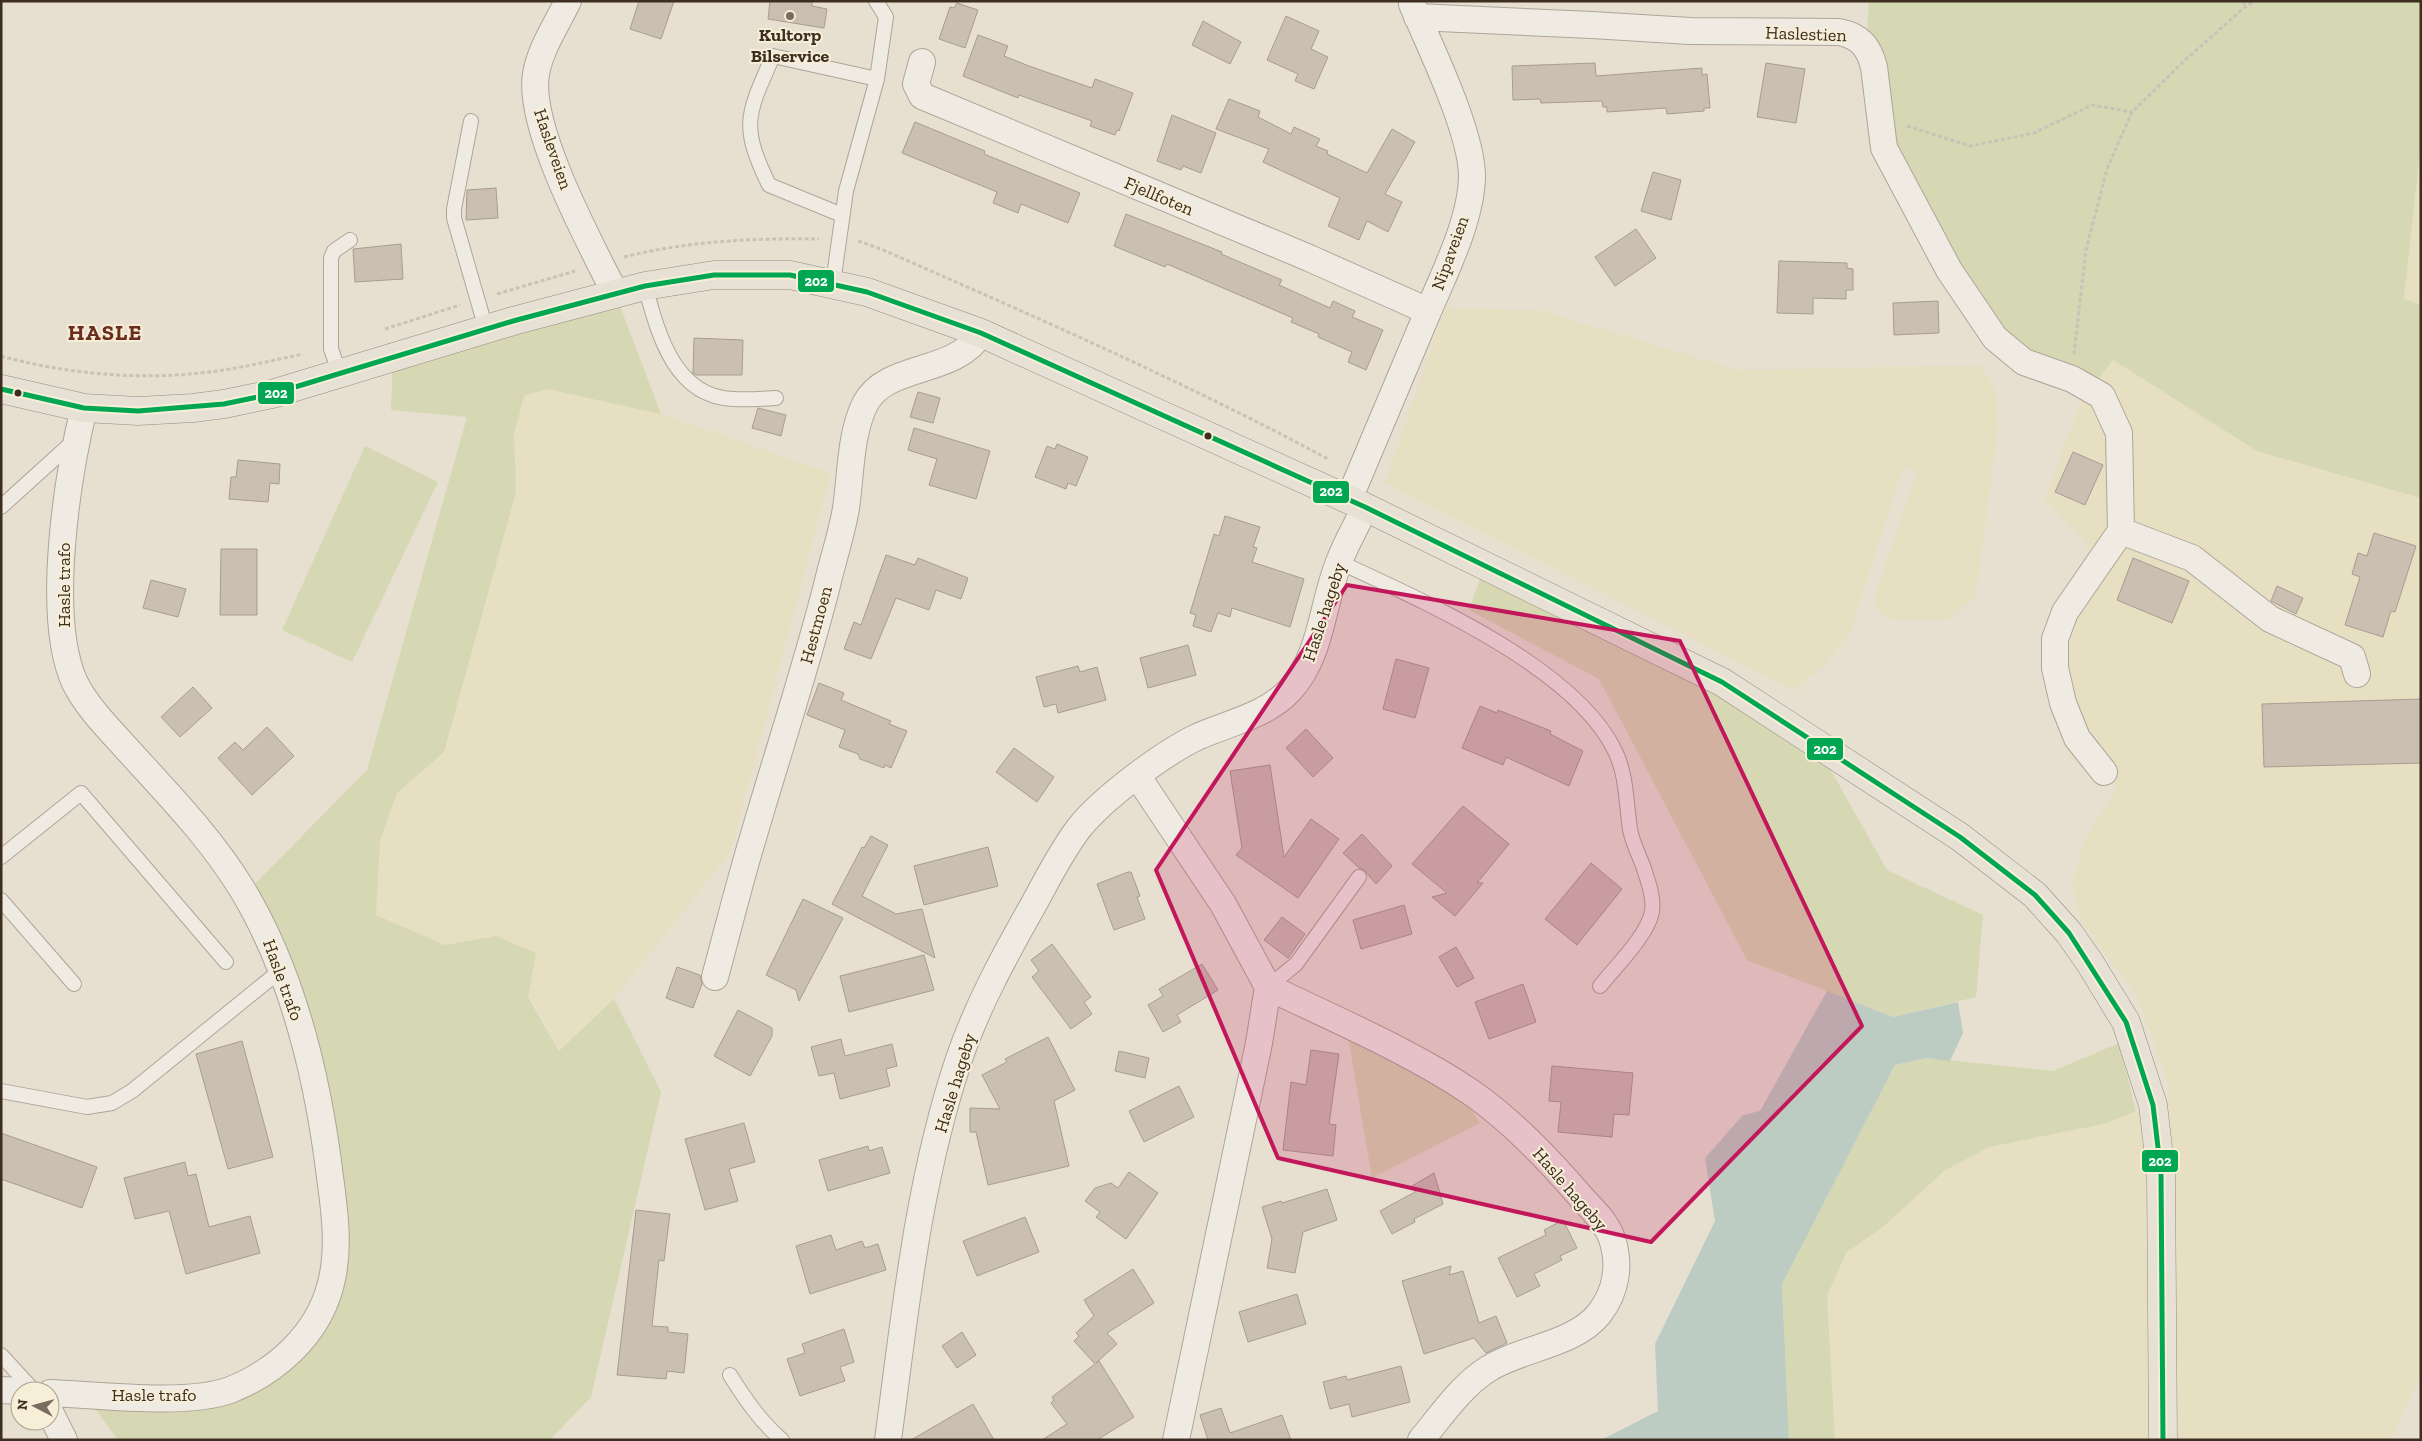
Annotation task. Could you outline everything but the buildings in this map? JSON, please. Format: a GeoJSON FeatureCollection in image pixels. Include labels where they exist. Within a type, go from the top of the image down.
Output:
{"type":"FeatureCollection","features":[{"type":"Feature","properties":{"kind":"main road"},"geometry":{"type":"LineString","coordinates":[[1,389],[84,408],[138,411],[201,407],[272,394],[336,361],[486,329],[645,286],[714,275],[746,273],[790,275],[833,282],[909,305],[981,333],[1358,503],[1722,682],[1960,837],[2036,895],[2069,933],[2090,963],[2126,1022],[2153,1105],[2162,1173],[2163,1440]]}},
{"type":"Feature","properties":{"kind":"street","name":"Hasleveien"},"geometry":{"type":"LineString","coordinates":[[568,1],[539,62],[536,75],[537,108],[540,122],[565,186],[615,293]]}},
{"type":"Feature","properties":{"kind":"street","name":"Haslestien"},"geometry":{"type":"LineString","coordinates":[[1414,9],[1690,31],[1819,31],[1847,34],[1861,40],[1871,55],[1884,148],[1890,162],[1949,270],[1995,338],[2024,362],[2072,379],[2102,396],[2119,433],[2121,531]]}},
{"type":"Feature","properties":{"kind":"street","name":"Nipaveien"},"geometry":{"type":"LineString","coordinates":[[1358,503],[1428,311],[1450,260],[1467,207],[1472,174],[1468,152],[1456,111],[1414,9]]}},
{"type":"Feature","properties":{"kind":"street","name":"Fjellfoten"},"geometry":{"type":"LineString","coordinates":[[922,62],[916,84],[922,96],[1309,258],[1428,311]]}},
{"type":"Feature","properties":{"kind":"street","name":"Hestmoen"},"geometry":{"type":"LineString","coordinates":[[715,977],[752,840],[820,612],[846,510],[857,428],[865,404],[876,390],[888,383],[963,353],[974,344],[981,333]]}},
{"type":"Feature","properties":{"kind":"street","name":"Hasle trafo"},"geometry":{"type":"LineString","coordinates":[[60,1393],[191,1398],[229,1390],[283,1361],[318,1318],[330,1287],[336,1247],[332,1192],[323,1119],[306,1046],[263,926],[241,886],[204,838],[98,717],[76,684],[66,655],[60,612],[62,549],[76,439],[84,408]]}},
{"type":"Feature","properties":{"kind":"street","name":"Hasle hageby"},"geometry":{"type":"LineString","coordinates":[[888,1440],[916,1242],[940,1125],[960,1055],[1007,951],[1064,851],[1080,828],[1099,807],[1160,758],[1196,738],[1263,711],[1280,700],[1292,689],[1305,671],[1313,650],[1358,503]]}},
{"type":"Feature","properties":{"kind":"street"},"geometry":{"type":"LineString","coordinates":[[2104,772],[2078,738],[2063,702],[2055,668],[2056,639],[2065,612],[2121,531],[2192,558],[2270,619],[2352,657],[2357,674]]}},
{"type":"Feature","properties":{"kind":"street"},"geometry":{"type":"LineString","coordinates":[[1138,777],[1223,904],[1268,986],[1259,1043],[1176,1440]]}},
{"type":"Feature","properties":{"kind":"street","name":"Hasle hageby"},"geometry":{"type":"LineString","coordinates":[[1268,986],[1418,1062],[1472,1094],[1548,1159],[1600,1218],[1610,1234],[1616,1259],[1616,1280],[1599,1313],[1589,1324],[1567,1337],[1538,1346],[1488,1369],[1464,1390],[1421,1440]]}},
{"type":"Feature","properties":{"kind":"lane"},"geometry":{"type":"LineString","coordinates":[[833,282],[846,191],[877,79],[886,17],[876,1]]}},
{"type":"Feature","properties":{"kind":"lane"},"geometry":{"type":"LineString","coordinates":[[842,215],[769,185],[754,154],[748,127],[754,98],[773,56],[877,79]]}},
{"type":"Feature","properties":{"kind":"lane"},"geometry":{"type":"LineString","coordinates":[[471,121],[454,209],[454,218],[486,329]]}},
{"type":"Feature","properties":{"kind":"lane"},"geometry":{"type":"LineString","coordinates":[[336,361],[331,258],[334,251],[350,240]]}},
{"type":"Feature","properties":{"kind":"lane"},"geometry":{"type":"LineString","coordinates":[[645,286],[656,325],[682,377],[693,386],[716,396],[732,400],[776,398]]}},
{"type":"Feature","properties":{"kind":"lane"},"geometry":{"type":"LineString","coordinates":[[1,507],[76,439]]}},
{"type":"Feature","properties":{"kind":"lane"},"geometry":{"type":"LineString","coordinates":[[1339,562],[1496,641],[1562,687],[1606,734],[1616,752],[1624,776],[1630,831],[1652,895],[1652,910],[1648,925],[1600,986]]}},
{"type":"Feature","properties":{"kind":"lane"},"geometry":{"type":"LineString","coordinates":[[1,857],[81,793],[226,962]]}},
{"type":"Feature","properties":{"kind":"lane"},"geometry":{"type":"LineString","coordinates":[[1268,986],[1296,964],[1359,877]]}},
{"type":"Feature","properties":{"kind":"lane"},"geometry":{"type":"LineString","coordinates":[[1,900],[74,984]]}},
{"type":"Feature","properties":{"kind":"lane"},"geometry":{"type":"LineString","coordinates":[[1,1091],[87,1107],[112,1103],[132,1091],[280,970]]}},
{"type":"Feature","properties":{"kind":"lane"},"geometry":{"type":"LineString","coordinates":[[1,1355],[25,1381]]}},
{"type":"Feature","properties":{"kind":"lane"},"geometry":{"type":"LineString","coordinates":[[730,1374],[748,1404],[765,1425],[782,1440]]}},
{"type":"Feature","properties":{"kind":"path"},"geometry":{"type":"LineString","coordinates":[[2243,1],[2245,6]]}},
{"type":"Feature","properties":{"kind":"path"},"geometry":{"type":"LineString","coordinates":[[2072,379],[2086,250],[2107,168],[2132,112],[2184,61],[2245,6],[2254,1]]}},
{"type":"Feature","properties":{"kind":"path"},"geometry":{"type":"LineString","coordinates":[[1880,118],[1970,146],[2034,133],[2092,105],[2132,112]]}},
{"type":"Feature","properties":{"kind":"path"},"geometry":{"type":"LineString","coordinates":[[383,330],[643,252],[717,241],[838,239],[859,242],[881,249],[1018,309],[1174,381],[1331,460]]}},
{"type":"Feature","properties":{"kind":"path"},"geometry":{"type":"LineString","coordinates":[[1,356],[58,369],[100,374],[171,375],[336,361]]}},
{"type":"Feature","properties":{"kind":"highlighted area"},"geometry":{"type":"Polygon","coordinates":[[[1347,585],[1680,641],[1862,1026],[1651,1242],[1278,1158],[1156,870],[1347,585]]]}},
{"type":"Feature","properties":{"kind":"shaded area"},"geometry":{"type":"Polygon","coordinates":[[[2421,141],[2421,305],[2404,299],[2421,141]]]}},
{"type":"Feature","properties":{"kind":"shaded area"},"geometry":{"type":"Polygon","coordinates":[[[1445,308],[1539,310],[1738,370],[1981,365],[1997,393],[1998,430],[1976,595],[1948,620],[1895,620],[1879,613],[1874,598],[1917,471],[1903,467],[1850,634],[1826,663],[1795,691],[1385,483],[1445,308]]]}},
{"type":"Feature","properties":{"kind":"shaded area"},"geometry":{"type":"Polygon","coordinates":[[[2112,360],[2257,451],[2421,498],[2421,1374],[2390,1440],[1835,1440],[1827,1296],[1846,1253],[1885,1225],[1944,1171],[1989,1147],[2108,1123],[2153,1105],[2171,1092],[2138,998],[2080,919],[2072,884],[2084,840],[2118,786],[2069,758],[2046,660],[2057,608],[2090,548],[2044,499],[2080,405],[2112,360]]]}},
{"type":"Feature","properties":{"kind":"shaded area"},"geometry":{"type":"Polygon","coordinates":[[[547,389],[661,414],[831,473],[731,851],[614,999],[560,1051],[496,936],[445,945],[376,915],[380,840],[397,793],[444,752],[516,492],[514,434],[524,396],[547,389]]]}},
{"type":"Feature","properties":{"kind":"shaded area"},"geometry":{"type":"Polygon","coordinates":[[[1827,991],[1893,1017],[1958,1002],[1963,1033],[1950,1061],[1927,1058],[1895,1065],[1782,1284],[1789,1440],[1601,1440],[1658,1411],[1655,1344],[1715,1221],[1705,1158],[1743,1115],[1760,1111],[1827,991]]]}},
{"type":"Feature","properties":{"kind":"green space"},"geometry":{"type":"Polygon","coordinates":[[[1869,1],[2421,1],[2421,141],[2404,299],[2421,305],[2421,498],[2257,451],[2113,360],[2090,389],[2024,362],[1890,162],[1866,46],[1869,1]]]}},
{"type":"Feature","properties":{"kind":"green space"},"geometry":{"type":"Polygon","coordinates":[[[615,293],[661,414],[547,389],[524,396],[514,434],[516,492],[444,752],[397,793],[380,840],[376,915],[445,945],[496,936],[536,953],[528,997],[559,1051],[614,999],[661,1092],[591,1397],[550,1440],[118,1440],[84,1394],[152,1397],[255,1377],[330,1287],[323,1119],[245,894],[367,770],[467,417],[391,410],[393,357],[615,293]]]}},
{"type":"Feature","properties":{"kind":"green space"},"geometry":{"type":"Polygon","coordinates":[[[365,446],[438,482],[352,662],[282,630],[365,446]]]}},
{"type":"Feature","properties":{"kind":"green space"},"geometry":{"type":"Polygon","coordinates":[[[1482,573],[1700,682],[1828,765],[1887,870],[1983,915],[1976,997],[1893,1017],[1747,960],[1599,679],[1469,610],[1482,573]]]}},
{"type":"Feature","properties":{"kind":"green space"},"geometry":{"type":"Polygon","coordinates":[[[1348,1037],[1450,1093],[1470,1108],[1480,1123],[1372,1178],[1348,1037]]]}},
{"type":"Feature","properties":{"kind":"green space"},"geometry":{"type":"Polygon","coordinates":[[[2119,1043],[2136,1111],[2108,1123],[1989,1147],[1944,1171],[1885,1225],[1846,1253],[1827,1296],[1835,1440],[1789,1440],[1782,1284],[1895,1065],[1927,1058],[2053,1071],[2119,1043]]]}},
{"type":"Feature","properties":{"kind":"transit line","name":"202"},"geometry":{"type":"LineString","coordinates":[[1,389],[84,408],[138,411],[224,404],[272,394],[513,321],[645,286],[714,275],[790,275],[867,292],[981,333],[1365,507],[1722,682],[1960,837],[2035,895],[2069,933],[2126,1022],[2153,1105],[2161,1173],[2163,1440]]}},
{"type":"Feature","properties":{"kind":"place","name":"Kultorp Bilservice"},"geometry":{"type":"Point","coordinates":[790,16]}},
{"type":"Feature","properties":{"kind":"district","name":"HASLE"},"geometry":{"type":"Point","coordinates":[105,332]}}]}
